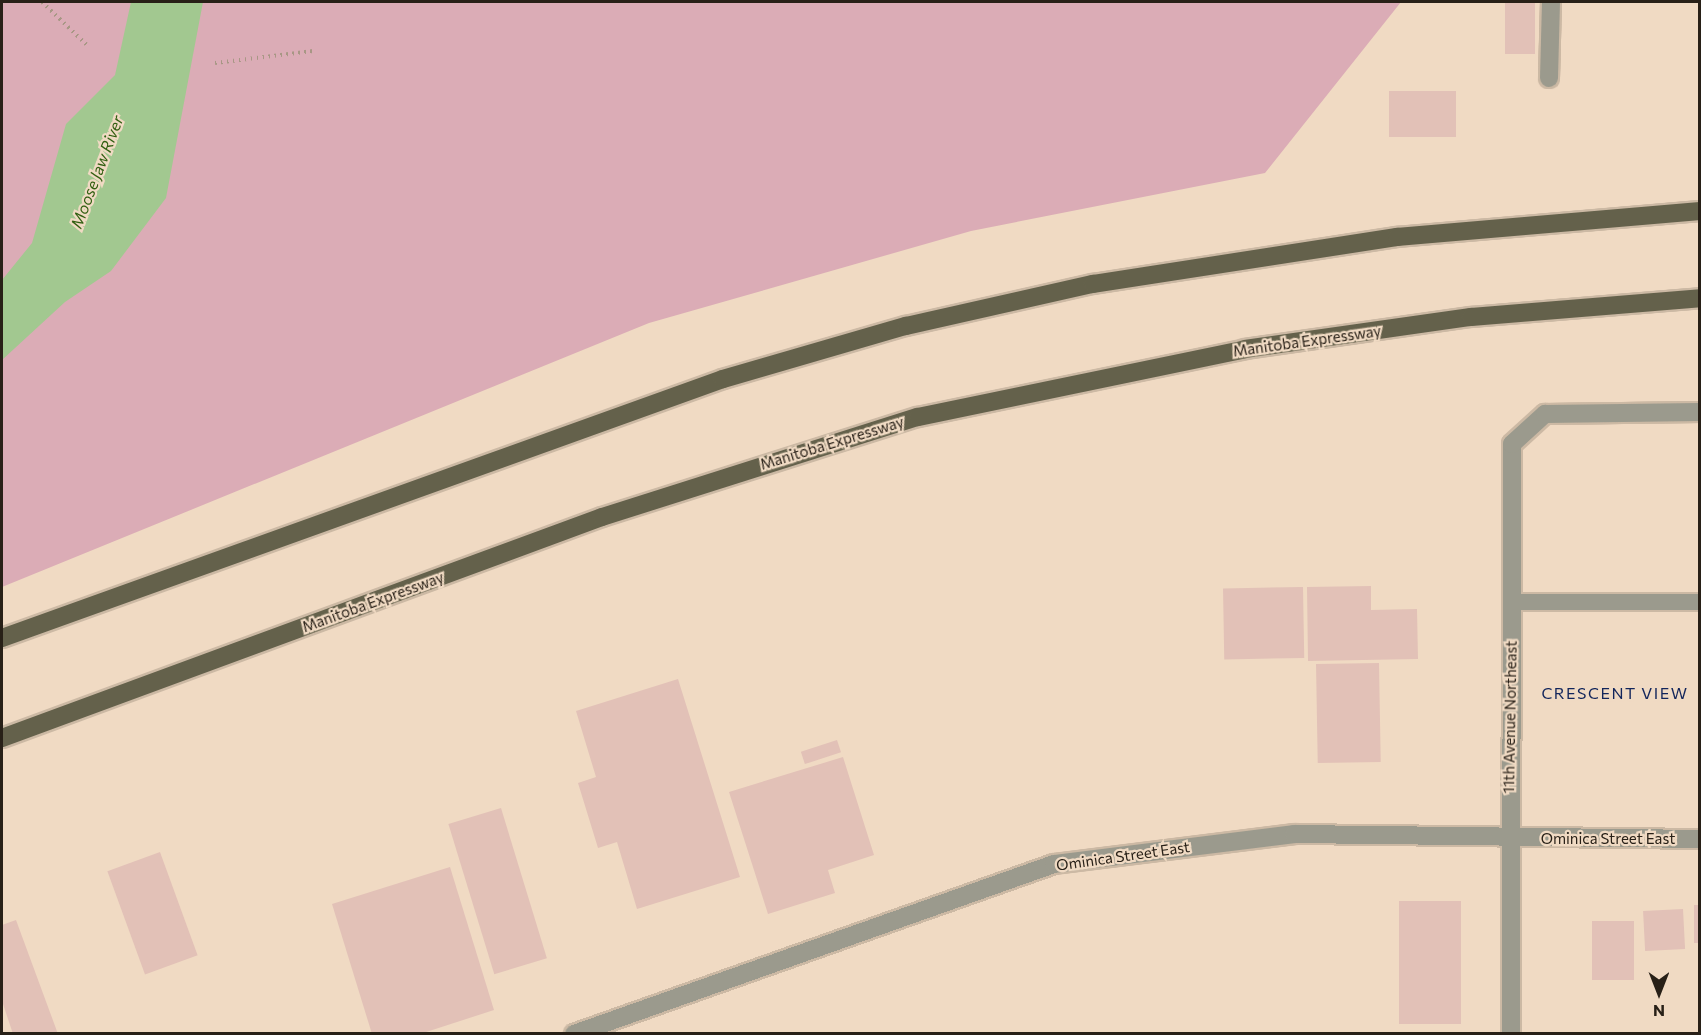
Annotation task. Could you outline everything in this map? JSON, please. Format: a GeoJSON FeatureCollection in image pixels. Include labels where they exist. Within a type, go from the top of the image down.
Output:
{"type":"FeatureCollection","features":[{"type":"Feature","properties":{"kind":"main road"},"geometry":{"type":"LineString","coordinates":[[2,638],[723,378],[906,326],[1093,284],[1386,238],[1609,215],[1700,211]]}},
{"type":"Feature","properties":{"kind":"main road","name":"Manitoba Expressway"},"geometry":{"type":"LineString","coordinates":[[2,738],[602,517],[918,417],[1245,349],[1471,317],[1700,298]]}},
{"type":"Feature","properties":{"kind":"street"},"geometry":{"type":"LineString","coordinates":[[1549,78],[1551,2]]}},
{"type":"Feature","properties":{"kind":"street","name":"11th Avenue Northeast"},"geometry":{"type":"LineString","coordinates":[[1511,1034],[1508,839],[1512,444],[1545,414],[1700,412]]}},
{"type":"Feature","properties":{"kind":"street","name":"Ominica Street East"},"geometry":{"type":"LineString","coordinates":[[574,1034],[1054,864],[1294,834],[1508,839],[1700,839]]}},
{"type":"Feature","properties":{"kind":"lane"},"geometry":{"type":"LineString","coordinates":[[1511,602],[1700,602]]}},
{"type":"Feature","properties":{"kind":"path"},"geometry":{"type":"LineString","coordinates":[[42,2],[88,46]]}},
{"type":"Feature","properties":{"kind":"path"},"geometry":{"type":"LineString","coordinates":[[215,63],[313,51]]}},
{"type":"Feature","properties":{"kind":"shaded area"},"geometry":{"type":"Polygon","coordinates":[[[2,2],[1401,2],[1265,173],[971,231],[649,323],[2,587],[2,2]]]}},
{"type":"Feature","properties":{"kind":"water","name":"Moose Jaw River"},"geometry":{"type":"Polygon","coordinates":[[[131,2],[203,2],[166,198],[111,271],[65,302],[2,360],[2,280],[32,243],[66,124],[115,75],[131,2]]]}},
{"type":"Feature","properties":{"kind":"building"},"geometry":{"type":"Polygon","coordinates":[[[1505,2],[1535,2],[1535,54],[1505,54],[1505,2]]]}},
{"type":"Feature","properties":{"kind":"building"},"geometry":{"type":"Polygon","coordinates":[[[1389,91],[1456,91],[1456,137],[1389,137],[1389,91]]]}},
{"type":"Feature","properties":{"kind":"building"},"geometry":{"type":"Polygon","coordinates":[[[1371,586],[1371,610],[1417,609],[1418,659],[1308,661],[1307,587],[1371,586]]]}},
{"type":"Feature","properties":{"kind":"building"},"geometry":{"type":"Polygon","coordinates":[[[1303,587],[1304,658],[1224,659],[1223,588],[1303,587]]]}},
{"type":"Feature","properties":{"kind":"building"},"geometry":{"type":"Polygon","coordinates":[[[1379,663],[1381,762],[1318,763],[1316,664],[1379,663]]]}},
{"type":"Feature","properties":{"kind":"building"},"geometry":{"type":"Polygon","coordinates":[[[678,679],[740,877],[637,909],[617,842],[598,848],[578,783],[596,777],[576,711],[678,679]]]}},
{"type":"Feature","properties":{"kind":"building"},"geometry":{"type":"Polygon","coordinates":[[[837,740],[841,752],[805,764],[801,752],[837,740]]]}},
{"type":"Feature","properties":{"kind":"building"},"geometry":{"type":"Polygon","coordinates":[[[843,757],[874,855],[828,870],[835,893],[768,914],[729,792],[843,757]]]}},
{"type":"Feature","properties":{"kind":"building"},"geometry":{"type":"Polygon","coordinates":[[[501,808],[547,958],[494,974],[448,824],[501,808]]]}},
{"type":"Feature","properties":{"kind":"building"},"geometry":{"type":"Polygon","coordinates":[[[160,852],[198,955],[145,975],[107,871],[160,852]]]}},
{"type":"Feature","properties":{"kind":"building"},"geometry":{"type":"Polygon","coordinates":[[[450,867],[494,1010],[420,1034],[372,1034],[332,904],[450,867]]]}},
{"type":"Feature","properties":{"kind":"building"},"geometry":{"type":"Polygon","coordinates":[[[1399,901],[1461,901],[1461,1024],[1399,1024],[1399,901]]]}},
{"type":"Feature","properties":{"kind":"building"},"geometry":{"type":"Polygon","coordinates":[[[1694,905],[1700,905],[1700,943],[1694,943],[1694,905]]]}},
{"type":"Feature","properties":{"kind":"building"},"geometry":{"type":"Polygon","coordinates":[[[1683,909],[1685,949],[1645,951],[1643,911],[1683,909]]]}},
{"type":"Feature","properties":{"kind":"building"},"geometry":{"type":"Polygon","coordinates":[[[16,920],[58,1034],[13,1034],[2,1001],[2,925],[16,920]]]}},
{"type":"Feature","properties":{"kind":"building"},"geometry":{"type":"Polygon","coordinates":[[[1592,921],[1634,921],[1634,980],[1592,980],[1592,921]]]}},
{"type":"Feature","properties":{"kind":"district","name":"CRESCENT VIEW"},"geometry":{"type":"Point","coordinates":[1615,693]}}]}
